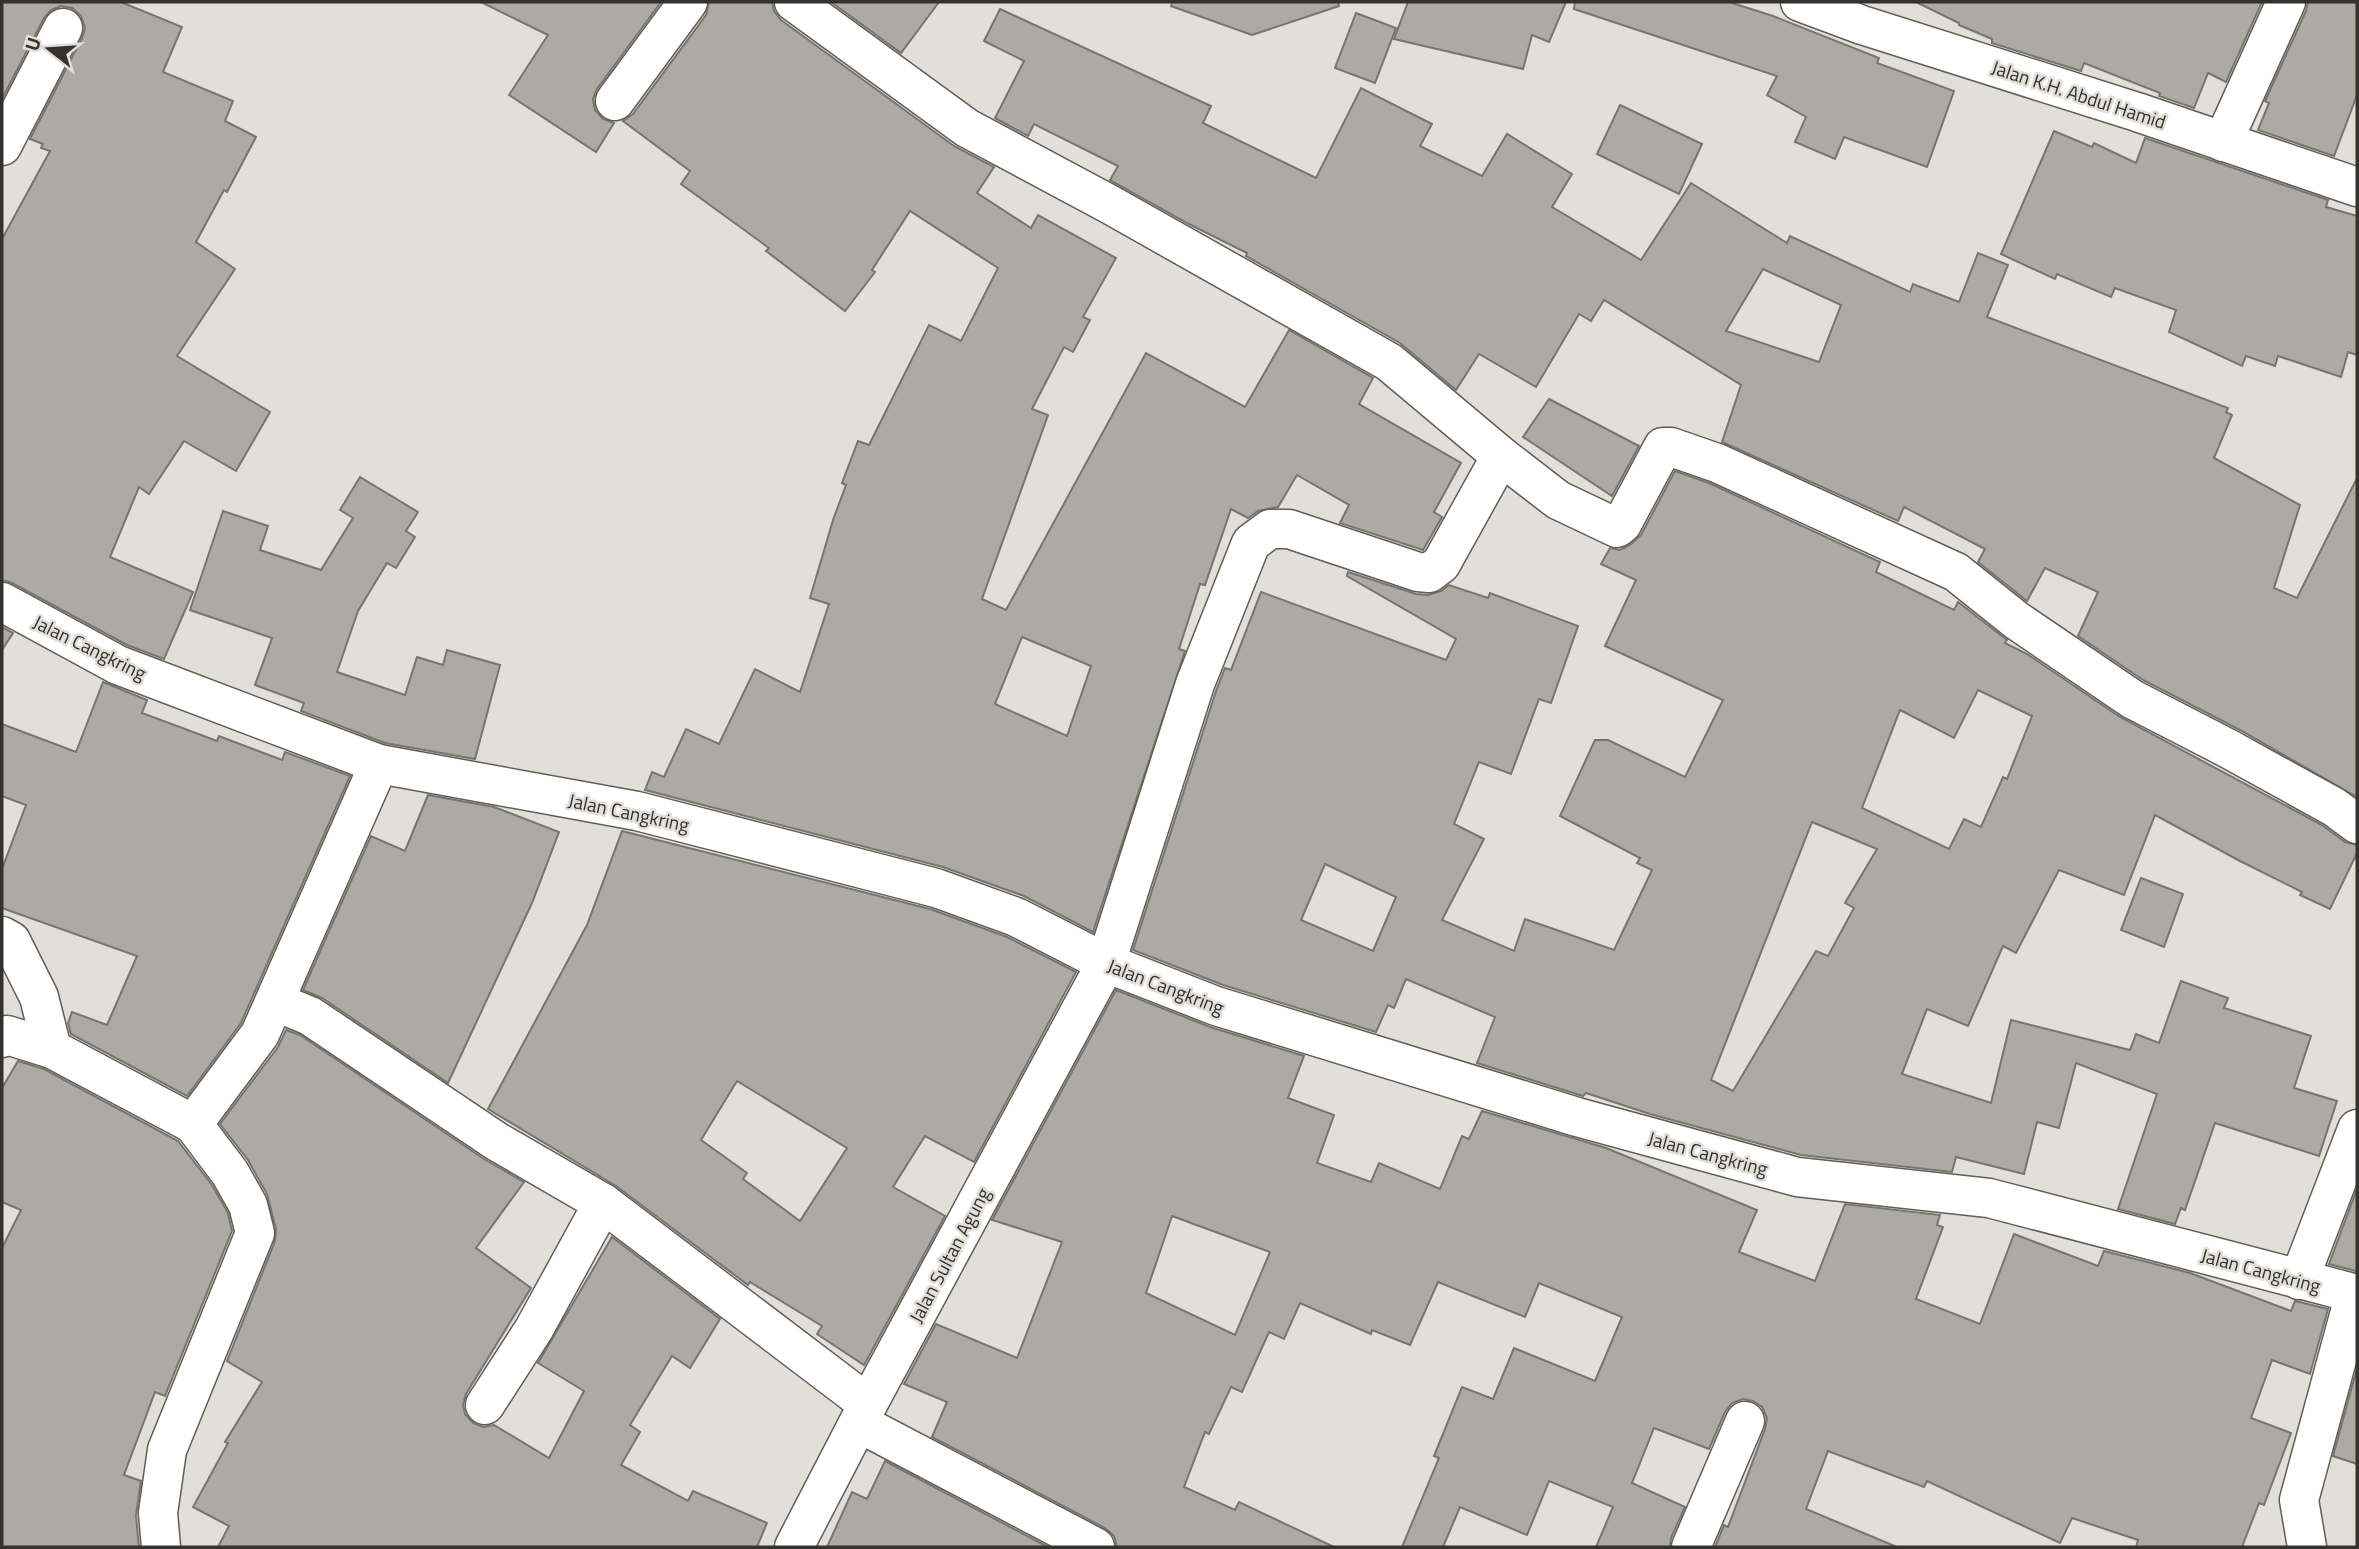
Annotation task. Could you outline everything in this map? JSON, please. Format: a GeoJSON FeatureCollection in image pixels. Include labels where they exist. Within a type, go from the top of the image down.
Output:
{"type":"FeatureCollection","features":[{"type":"Feature","properties":{"kind":"street"},"geometry":{"type":"LineString","coordinates":[[615,101],[688,2]]}},
{"type":"Feature","properties":{"kind":"street"},"geometry":{"type":"LineString","coordinates":[[794,2],[967,128],[1389,362],[1558,500],[1617,528],[1622,524],[1663,447],[1671,447],[1717,463],[1956,572],[2016,620],[2132,699],[2334,807],[2357,824]]}},
{"type":"Feature","properties":{"kind":"street","name":"Jalan K.H. Abdul Hamid"},"geometry":{"type":"LineString","coordinates":[[1800,2],[1862,25],[2137,111],[2357,187]]}},
{"type":"Feature","properties":{"kind":"street"},"geometry":{"type":"LineString","coordinates":[[2223,142],[2286,2]]}},
{"type":"Feature","properties":{"kind":"street"},"geometry":{"type":"LineString","coordinates":[[2,146],[63,28]]}},
{"type":"Feature","properties":{"kind":"street","name":"Jalan Sultan Agung"},"geometry":{"type":"LineString","coordinates":[[794,1547],[863,1413],[1106,963],[1195,684],[1251,543],[1270,528],[1289,528],[1418,572],[1429,573],[1441,564],[1501,456]]}},
{"type":"Feature","properties":{"kind":"street","name":"Jalan Cangkring"},"geometry":{"type":"LineString","coordinates":[[2,602],[118,666],[379,764],[637,811],[936,888],[1016,917],[1106,963],[1229,1010],[1577,1117],[1797,1178],[1989,1198],[2356,1294]]}},
{"type":"Feature","properties":{"kind":"street"},"geometry":{"type":"LineString","coordinates":[[193,1124],[260,1034],[379,764]]}},
{"type":"Feature","properties":{"kind":"street"},"geometry":{"type":"LineString","coordinates":[[2,936],[11,941],[39,997],[52,1049]]}},
{"type":"Feature","properties":{"kind":"street"},"geometry":{"type":"LineString","coordinates":[[276,1002],[310,1016],[496,1141],[603,1203],[863,1413],[1095,1547]]}},
{"type":"Feature","properties":{"kind":"street"},"geometry":{"type":"LineString","coordinates":[[2,1038],[7,1035],[52,1049],[193,1124],[236,1183],[248,1205],[255,1233],[167,1450],[158,1513],[161,1547]]}},
{"type":"Feature","properties":{"kind":"street"},"geometry":{"type":"LineString","coordinates":[[2299,1280],[2357,1129]]}},
{"type":"Feature","properties":{"kind":"street"},"geometry":{"type":"LineString","coordinates":[[485,1405],[534,1329],[603,1203]]}},
{"type":"Feature","properties":{"kind":"street"},"geometry":{"type":"LineString","coordinates":[[2307,1547],[2299,1500],[2356,1294]]}},
{"type":"Feature","properties":{"kind":"street"},"geometry":{"type":"LineString","coordinates":[[1691,1547],[1745,1421]]}},
{"type":"Feature","properties":{"kind":"building"},"geometry":{"type":"Polygon","coordinates":[[[2,2],[121,2],[182,27],[163,72],[233,101],[225,121],[256,137],[227,192],[224,190],[196,242],[235,269],[177,356],[270,412],[236,471],[184,441],[149,494],[139,487],[110,557],[193,592],[164,659],[127,645],[2,580],[2,239],[50,151],[41,148],[43,144],[30,139],[85,28],[81,16],[72,8],[61,6],[51,10],[44,18],[2,99],[2,2]]]}},
{"type":"Feature","properties":{"kind":"building"},"geometry":{"type":"Polygon","coordinates":[[[481,2],[661,2],[597,89],[593,99],[595,110],[603,119],[614,123],[596,152],[509,95],[548,35],[481,2]]]}},
{"type":"Feature","properties":{"kind":"building"},"geometry":{"type":"Polygon","coordinates":[[[709,2],[772,2],[774,11],[781,20],[954,146],[994,167],[977,193],[1031,228],[1038,215],[1116,258],[1083,317],[1090,320],[1073,352],[1064,347],[1032,409],[1048,415],[982,599],[1006,610],[1146,353],[1245,407],[1289,330],[1373,378],[1359,404],[1461,463],[1434,512],[1442,517],[1423,550],[1340,523],[1349,505],[1297,475],[1278,507],[1258,511],[1248,518],[1231,509],[1205,585],[1200,584],[1179,649],[1185,651],[1093,932],[1024,896],[943,867],[645,790],[652,772],[664,777],[686,729],[719,744],[755,669],[800,692],[829,604],[810,598],[846,485],[842,483],[858,441],[869,445],[929,325],[961,341],[998,268],[910,211],[872,270],[875,272],[845,311],[766,251],[769,248],[681,184],[690,171],[623,121],[633,114],[706,15],[709,2]],[[1022,637],[995,704],[1067,736],[1091,666],[1022,637]]]}},
{"type":"Feature","properties":{"kind":"building"},"geometry":{"type":"Polygon","coordinates":[[[831,2],[939,2],[901,53],[831,2]]]}},
{"type":"Feature","properties":{"kind":"building"},"geometry":{"type":"Polygon","coordinates":[[[1172,2],[1338,2],[1339,6],[1252,35],[1171,6],[1172,2]]]}},
{"type":"Feature","properties":{"kind":"building"},"geometry":{"type":"Polygon","coordinates":[[[1408,2],[1566,2],[1549,42],[1532,35],[1523,69],[1394,39],[1408,2]]]}},
{"type":"Feature","properties":{"kind":"building"},"geometry":{"type":"Polygon","coordinates":[[[1575,2],[1729,2],[1773,16],[1879,58],[1877,63],[1954,91],[1927,167],[1844,137],[1835,159],[1795,142],[1806,117],[1767,95],[1777,76],[1574,9],[1575,2]]]}},
{"type":"Feature","properties":{"kind":"building"},"geometry":{"type":"Polygon","coordinates":[[[1916,2],[2262,2],[2226,82],[2208,73],[2194,108],[2159,96],[2160,93],[2084,63],[2081,71],[1992,43],[1992,39],[1916,2]]]}},
{"type":"Feature","properties":{"kind":"building"},"geometry":{"type":"Polygon","coordinates":[[[2308,2],[2357,2],[2357,95],[2334,156],[2258,130],[2269,103],[2265,101],[2308,2]]]}},
{"type":"Feature","properties":{"kind":"building"},"geometry":{"type":"Polygon","coordinates":[[[1000,9],[1211,106],[1203,123],[1316,178],[1361,88],[1432,124],[1420,146],[1482,176],[1507,134],[1572,174],[1552,207],[1641,260],[1691,183],[1787,243],[1790,236],[1910,292],[1913,284],[1959,302],[1978,253],[2008,265],[1987,317],[2228,408],[2226,412],[2232,415],[2214,458],[2300,505],[2274,588],[2297,598],[2357,478],[2357,797],[2240,730],[2143,680],[2078,636],[2098,592],[2045,568],[2027,601],[1978,562],[1985,549],[1904,507],[1898,521],[1722,442],[1741,385],[1604,300],[1591,321],[1579,314],[1536,387],[1479,354],[1456,390],[1400,343],[1246,256],[1247,253],[1110,180],[1118,166],[1034,124],[1028,136],[995,118],[1024,61],[984,41],[1000,9]],[[1763,269],[1726,331],[1819,362],[1841,305],[1763,269]]]}},
{"type":"Feature","properties":{"kind":"building"},"geometry":{"type":"Polygon","coordinates":[[[1356,13],[1396,28],[1375,83],[1335,68],[1356,13]]]}},
{"type":"Feature","properties":{"kind":"building"},"geometry":{"type":"Polygon","coordinates":[[[1620,105],[1702,144],[1679,194],[1597,154],[1620,105]]]}},
{"type":"Feature","properties":{"kind":"building"},"geometry":{"type":"Polygon","coordinates":[[[2054,131],[2092,147],[2094,143],[2136,163],[2145,138],[2328,200],[2326,207],[2357,216],[2357,355],[2348,352],[2341,377],[2278,356],[2275,366],[2246,356],[2242,366],[2169,332],[2176,310],[2115,288],[2111,297],[2057,274],[2055,279],[2001,254],[2054,131]]]}},
{"type":"Feature","properties":{"kind":"building"},"geometry":{"type":"Polygon","coordinates":[[[1549,399],[1639,446],[1612,496],[1523,437],[1549,399]]]}},
{"type":"Feature","properties":{"kind":"building"},"geometry":{"type":"Polygon","coordinates":[[[1675,471],[1709,483],[1880,562],[1876,572],[1954,610],[1958,602],[2007,640],[2005,643],[2027,654],[2120,717],[2322,825],[2345,842],[2357,845],[2357,853],[2330,909],[2155,815],[2124,895],[2059,870],[2016,953],[2003,946],[1968,1026],[1927,1009],[1902,1074],[1991,1103],[2011,1020],[2130,1050],[2136,1034],[2159,1043],[2181,981],[2228,998],[2224,1008],[2311,1036],[2294,1088],[2337,1101],[2319,1156],[2215,1123],[2185,1210],[2181,1208],[2175,1224],[2118,1209],[2157,1094],[2076,1063],[2059,1128],[2037,1122],[2024,1174],[1956,1157],[1952,1172],[1801,1155],[1650,1114],[1586,1093],[1583,1096],[1477,1063],[1495,1017],[1406,979],[1394,1008],[1388,1005],[1376,1032],[1223,985],[1133,950],[1216,691],[1225,668],[1231,670],[1261,592],[1446,660],[1456,639],[1347,576],[1348,572],[1416,594],[1428,595],[1449,585],[1488,598],[1490,593],[1578,626],[1551,703],[1539,699],[1511,774],[1479,762],[1454,824],[1484,839],[1442,920],[1514,951],[1525,919],[1614,950],[1652,870],[1637,863],[1640,858],[1560,816],[1595,740],[1608,740],[1685,777],[1723,700],[1605,646],[1636,580],[1601,564],[1610,548],[1620,550],[1641,535],[1675,471]],[[1978,690],[1954,738],[1900,710],[1862,808],[1949,849],[1964,819],[1981,827],[2003,777],[2007,779],[2032,716],[1978,690]],[[1812,822],[1711,1080],[1733,1091],[1816,951],[1828,956],[1854,908],[1845,903],[1877,849],[1812,822]],[[1325,864],[1301,920],[1373,951],[1396,897],[1325,864]]]}},
{"type":"Feature","properties":{"kind":"building"},"geometry":{"type":"Polygon","coordinates":[[[360,477],[418,512],[406,531],[415,537],[396,568],[387,563],[358,611],[337,672],[405,695],[417,657],[443,665],[447,650],[500,665],[475,759],[385,743],[301,711],[304,703],[255,685],[272,638],[190,610],[223,511],[268,526],[260,550],[321,570],[353,518],[340,510],[360,477]]]}},
{"type":"Feature","properties":{"kind":"building"},"geometry":{"type":"Polygon","coordinates":[[[2,627],[13,633],[2,650],[2,627]]]}},
{"type":"Feature","properties":{"kind":"building"},"geometry":{"type":"Polygon","coordinates":[[[103,682],[147,700],[142,713],[217,741],[219,736],[282,760],[285,752],[350,776],[241,1023],[187,1096],[71,1034],[68,1023],[72,1012],[107,1025],[137,956],[2,908],[2,869],[26,805],[2,796],[2,724],[76,752],[103,682]]]}},
{"type":"Feature","properties":{"kind":"building"},"geometry":{"type":"Polygon","coordinates":[[[428,795],[494,807],[559,832],[532,903],[448,1083],[322,998],[303,990],[371,836],[405,851],[428,795]]]}},
{"type":"Feature","properties":{"kind":"building"},"geometry":{"type":"Polygon","coordinates":[[[622,831],[930,909],[1007,937],[1076,972],[974,1162],[925,1136],[893,1187],[945,1216],[864,1365],[817,1334],[822,1326],[750,1282],[748,1285],[616,1186],[488,1109],[587,925],[622,831]],[[737,1081],[701,1140],[747,1173],[743,1179],[800,1221],[847,1148],[737,1081]]]}},
{"type":"Feature","properties":{"kind":"building"},"geometry":{"type":"Polygon","coordinates":[[[2141,878],[2183,894],[2164,947],[2121,930],[2141,878]]]}},
{"type":"Feature","properties":{"kind":"building"},"geometry":{"type":"Polygon","coordinates":[[[1116,990],[1210,1027],[1304,1056],[1288,1098],[1334,1115],[1317,1163],[1371,1182],[1379,1163],[1440,1189],[1462,1136],[1469,1139],[1482,1111],[1606,1148],[1757,1210],[1739,1252],[1815,1281],[1845,1204],[1940,1215],[1937,1225],[1943,1227],[1916,1299],[1980,1324],[2014,1234],[2098,1266],[2104,1251],[2190,1273],[2291,1311],[2295,1301],[2328,1309],[2310,1374],[2272,1360],[2251,1418],[2291,1433],[2264,1505],[2259,1503],[2242,1547],[2136,1547],[2138,1540],[2072,1518],[2060,1543],[1927,1481],[1924,1487],[1828,1451],[1806,1509],[1897,1547],[1715,1547],[1724,1525],[1728,1527],[1765,1429],[1767,1418],[1762,1407],[1743,1399],[1732,1403],[1725,1412],[1709,1449],[1654,1428],[1632,1483],[1685,1507],[1671,1538],[1670,1547],[1596,1547],[1613,1507],[1549,1481],[1527,1535],[1460,1507],[1443,1547],[1402,1547],[1439,1458],[1434,1456],[1462,1387],[1493,1399],[1514,1348],[1595,1381],[1622,1317],[1539,1283],[1525,1317],[1438,1282],[1410,1345],[1372,1330],[1371,1334],[1300,1303],[1284,1339],[1269,1332],[1242,1392],[1231,1387],[1209,1434],[1205,1432],[1184,1487],[1235,1510],[1239,1502],[1334,1547],[1117,1547],[1114,1536],[1105,1528],[932,1437],[947,1402],[904,1384],[936,1324],[1017,1358],[1062,1242],[992,1220],[1116,990]],[[1172,1216],[1146,1293],[1235,1335],[1270,1252],[1172,1216]]]}},
{"type":"Feature","properties":{"kind":"building"},"geometry":{"type":"Polygon","coordinates":[[[286,1030],[300,1035],[484,1159],[524,1182],[476,1248],[531,1288],[466,1394],[463,1405],[465,1414],[473,1423],[483,1427],[494,1425],[549,1458],[584,1391],[538,1363],[612,1237],[720,1319],[690,1368],[672,1356],[630,1425],[640,1432],[621,1465],[688,1501],[693,1491],[767,1523],[757,1547],[218,1547],[229,1526],[193,1507],[228,1443],[225,1442],[262,1382],[227,1361],[275,1241],[276,1229],[267,1194],[248,1160],[220,1124],[278,1047],[286,1030]]]}},
{"type":"Feature","properties":{"kind":"building"},"geometry":{"type":"Polygon","coordinates":[[[18,1061],[44,1069],[178,1141],[212,1185],[228,1213],[232,1231],[165,1396],[155,1392],[124,1475],[141,1481],[136,1515],[139,1547],[2,1547],[2,1248],[21,1210],[2,1202],[2,1088],[18,1061]]]}},
{"type":"Feature","properties":{"kind":"building"},"geometry":{"type":"Polygon","coordinates":[[[2357,1189],[2357,1267],[2356,1271],[2329,1264],[2357,1189]]]}},
{"type":"Feature","properties":{"kind":"building"},"geometry":{"type":"Polygon","coordinates":[[[2357,1368],[2357,1464],[2333,1456],[2357,1368]]]}},
{"type":"Feature","properties":{"kind":"building"},"geometry":{"type":"Polygon","coordinates":[[[885,1461],[1048,1547],[827,1547],[852,1492],[867,1499],[885,1461]]]}}]}
